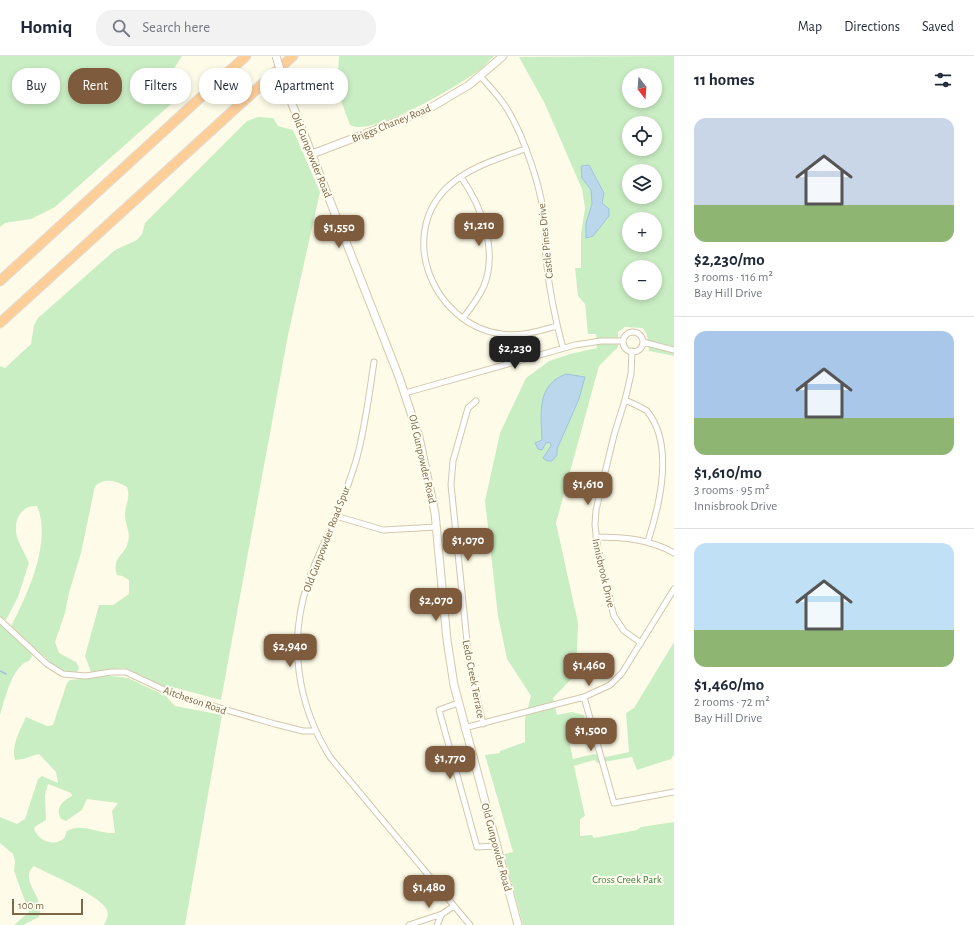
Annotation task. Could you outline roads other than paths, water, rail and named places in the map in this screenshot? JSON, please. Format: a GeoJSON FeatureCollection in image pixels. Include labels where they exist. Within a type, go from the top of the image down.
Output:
{"type":"FeatureCollection","features":[{"type":"Feature","properties":{"kind":"highway"},"geometry":{"type":"LineString","coordinates":[[0,281],[246,56]]}},
{"type":"Feature","properties":{"kind":"highway"},"geometry":{"type":"LineString","coordinates":[[0,323],[293,56]]}},
{"type":"Feature","properties":{"kind":"main road","name":"Old Gunpowder Road"},"geometry":{"type":"LineString","coordinates":[[276,56],[312,154],[405,393],[425,459],[437,527],[448,645],[458,703],[518,925]]}},
{"type":"Feature","properties":{"kind":"main road","name":"Briggs Chaney Road"},"geometry":{"type":"LineString","coordinates":[[312,154],[412,117],[452,95],[480,76],[503,56]]}},
{"type":"Feature","properties":{"kind":"street","name":"Castle Pines Drive"},"geometry":{"type":"LineString","coordinates":[[480,76],[498,96],[511,115],[525,149],[536,183],[544,215],[547,268],[557,326],[564,348]]}},
{"type":"Feature","properties":{"kind":"street"},"geometry":{"type":"LineString","coordinates":[[525,149],[479,167],[451,184],[428,218],[423,243],[427,267],[437,293],[463,318],[480,328],[499,334],[510,335],[533,333],[557,326]]}},
{"type":"Feature","properties":{"kind":"street"},"geometry":{"type":"LineString","coordinates":[[462,177],[474,196],[482,215],[488,261],[483,287],[463,318]]}},
{"type":"Feature","properties":{"kind":"street"},"geometry":{"type":"LineString","coordinates":[[623,341],[628,333],[634,332],[640,334],[643,342]]}},
{"type":"Feature","properties":{"kind":"street"},"geometry":{"type":"LineString","coordinates":[[405,393],[564,348],[601,341],[623,341]]}},
{"type":"Feature","properties":{"kind":"street"},"geometry":{"type":"LineString","coordinates":[[623,341],[625,347],[632,351],[638,350],[643,342]]}},
{"type":"Feature","properties":{"kind":"street"},"geometry":{"type":"LineString","coordinates":[[643,342],[674,350]]}},
{"type":"Feature","properties":{"kind":"street","name":"Innisbrook Drive"},"geometry":{"type":"LineString","coordinates":[[632,351],[631,374],[625,400],[614,435],[596,510],[596,537],[614,616],[624,631],[641,643]]}},
{"type":"Feature","properties":{"kind":"street","name":"Old Gunpowder Road Spur"},"geometry":{"type":"LineString","coordinates":[[374,362],[356,460],[336,516],[307,584],[297,636],[297,650],[302,694],[315,731],[330,757],[470,925]]}},
{"type":"Feature","properties":{"kind":"street","name":"Ledo Creek Terrace"},"geometry":{"type":"LineString","coordinates":[[476,400],[468,408],[453,461],[451,485],[469,661],[483,724]]}},
{"type":"Feature","properties":{"kind":"street"},"geometry":{"type":"LineString","coordinates":[[625,400],[646,411],[658,421],[665,432]]}},
{"type":"Feature","properties":{"kind":"street"},"geometry":{"type":"LineString","coordinates":[[648,542],[664,493],[668,473]]}},
{"type":"Feature","properties":{"kind":"street"},"geometry":{"type":"LineString","coordinates":[[336,516],[383,530],[437,527]]}},
{"type":"Feature","properties":{"kind":"street"},"geometry":{"type":"LineString","coordinates":[[596,537],[624,538],[648,542],[674,553]]}},
{"type":"Feature","properties":{"kind":"street"},"geometry":{"type":"LineString","coordinates":[[464,728],[584,697],[604,690],[617,680],[674,589]]}},
{"type":"Feature","properties":{"kind":"street","name":"Aitcheson Road"},"geometry":{"type":"LineString","coordinates":[[0,620],[47,664],[63,674],[83,676],[111,672],[126,672],[174,695],[275,724],[303,731],[315,731]]}},
{"type":"Feature","properties":{"kind":"street"},"geometry":{"type":"LineString","coordinates":[[297,636],[308,637],[310,644],[308,647],[297,650]]}},
{"type":"Feature","properties":{"kind":"street"},"geometry":{"type":"LineString","coordinates":[[584,697],[614,803],[674,792]]}},
{"type":"Feature","properties":{"kind":"street"},"geometry":{"type":"LineString","coordinates":[[458,703],[439,710],[477,847],[496,846]]}},
{"type":"Feature","properties":{"kind":"street"},"geometry":{"type":"LineString","coordinates":[[409,925],[442,914],[454,906]]}},
{"type":"Feature","properties":{"kind":"street"},"geometry":{"type":"LineString","coordinates":[[437,925],[442,914]]}},
{"type":"Feature","properties":{"kind":"water"},"geometry":{"type":"Polygon","coordinates":[[[589,165],[604,193],[602,203],[609,209],[609,216],[593,236],[586,238],[586,223],[592,204],[591,190],[582,178],[581,166],[589,165]]]}},
{"type":"Feature","properties":{"kind":"water"},"geometry":{"type":"Polygon","coordinates":[[[566,374],[585,377],[579,399],[557,449],[557,455],[552,461],[547,461],[543,458],[551,446],[550,442],[546,443],[542,450],[538,449],[535,443],[542,440],[542,401],[549,385],[556,379],[566,374]]]}},
{"type":"Feature","properties":{"kind":"waterway"},"geometry":{"type":"LineString","coordinates":[[0,671],[6,674]]}},
{"type":"Feature","properties":{"kind":"park label","name":"Cross Creek Park"},"geometry":{"type":"Point","coordinates":[627,879]}}]}
